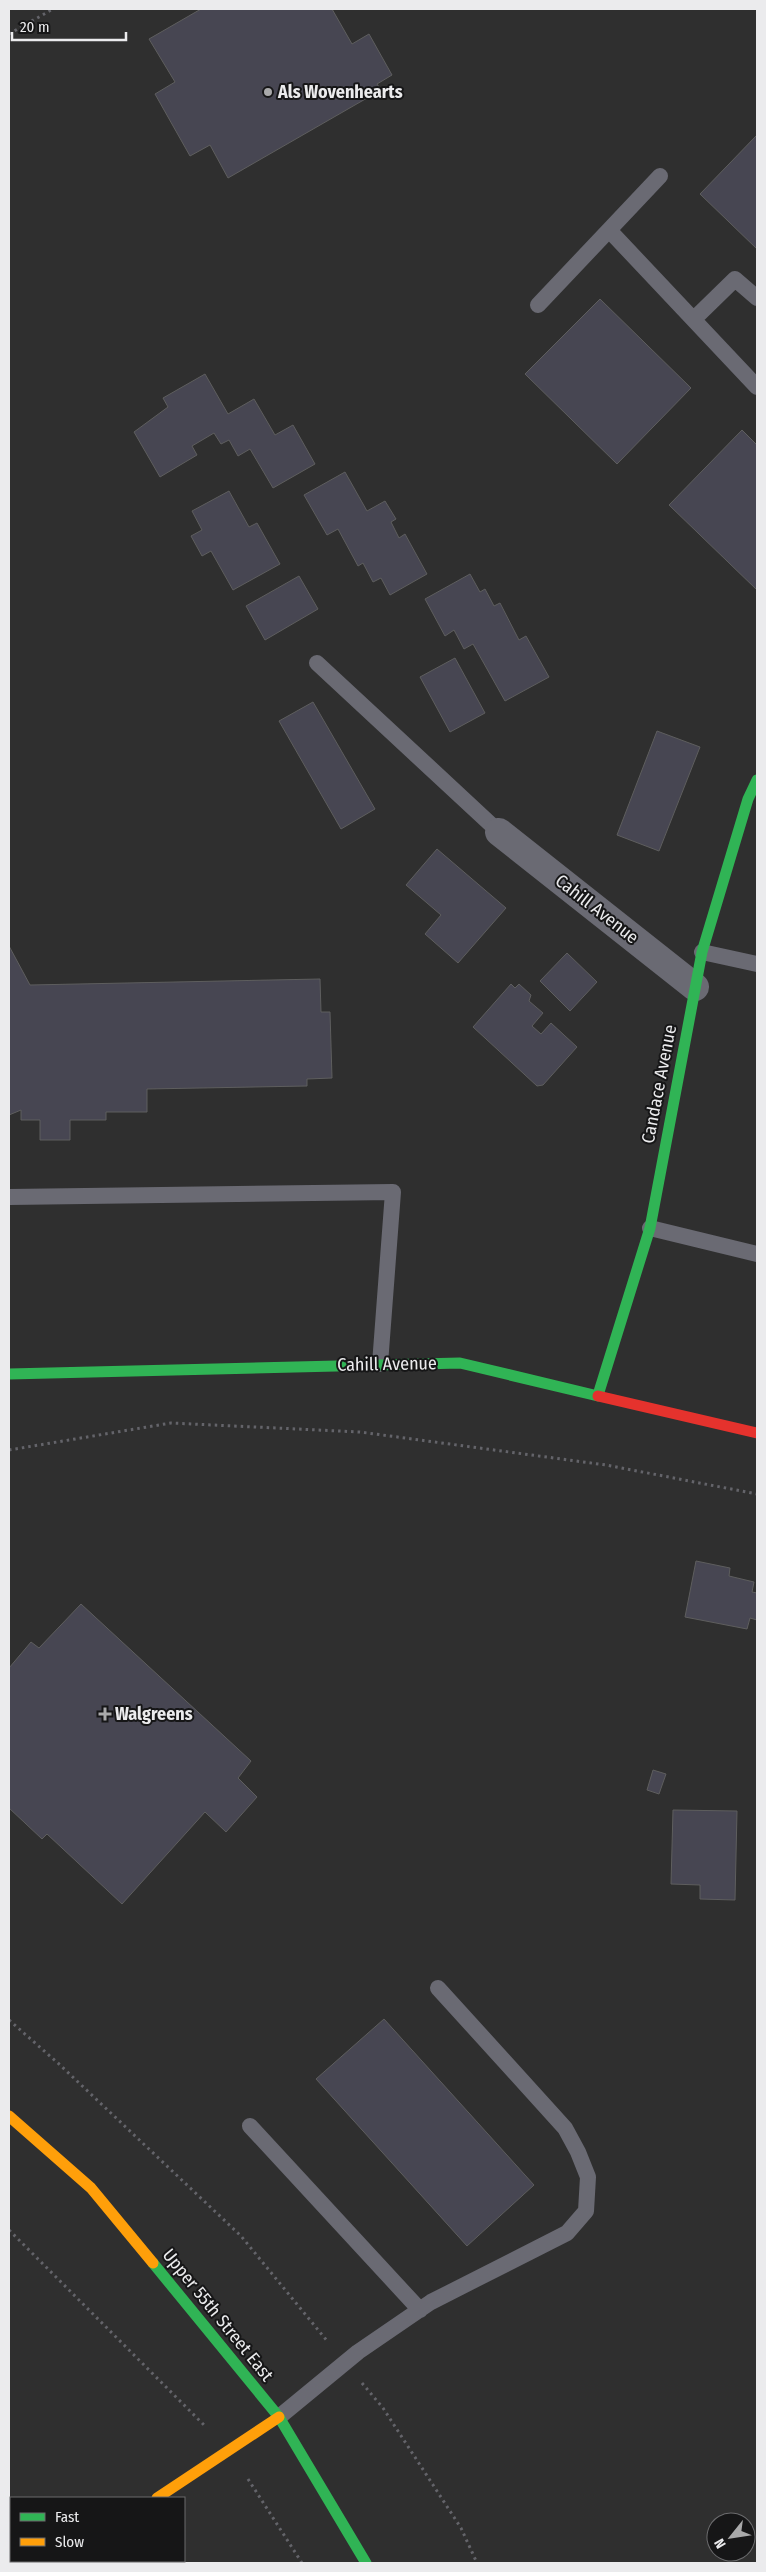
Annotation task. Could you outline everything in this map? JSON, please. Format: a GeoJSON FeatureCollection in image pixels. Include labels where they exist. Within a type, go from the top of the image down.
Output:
{"type":"FeatureCollection","features":[{"type":"Feature","properties":{"kind":"street","name":"Candace Avenue"},"geometry":{"type":"LineString","coordinates":[[598,1396],[650,1228],[702,952],[748,799],[757,780]]}},
{"type":"Feature","properties":{"kind":"street","name":"Cahill Avenue"},"geometry":{"type":"LineString","coordinates":[[499,832],[696,987]]}},
{"type":"Feature","properties":{"kind":"street","name":"Cahill Avenue"},"geometry":{"type":"LineString","coordinates":[[9,1374],[460,1362],[757,1433]]}},
{"type":"Feature","properties":{"kind":"street","name":"Upper 55th Street East"},"geometry":{"type":"LineString","coordinates":[[9,2116],[90,2188],[279,2417],[366,2563]]}},
{"type":"Feature","properties":{"kind":"street"},"geometry":{"type":"LineString","coordinates":[[158,2497],[279,2417]]}},
{"type":"Feature","properties":{"kind":"lane"},"geometry":{"type":"LineString","coordinates":[[538,305],[660,176]]}},
{"type":"Feature","properties":{"kind":"lane"},"geometry":{"type":"LineString","coordinates":[[609,230],[757,387]]}},
{"type":"Feature","properties":{"kind":"lane"},"geometry":{"type":"LineString","coordinates":[[694,320],[735,279],[757,298]]}},
{"type":"Feature","properties":{"kind":"lane"},"geometry":{"type":"LineString","coordinates":[[317,663],[499,832]]}},
{"type":"Feature","properties":{"kind":"lane"},"geometry":{"type":"LineString","coordinates":[[702,952],[757,964]]}},
{"type":"Feature","properties":{"kind":"lane"},"geometry":{"type":"LineString","coordinates":[[9,1197],[393,1192],[380,1364]]}},
{"type":"Feature","properties":{"kind":"lane"},"geometry":{"type":"LineString","coordinates":[[650,1228],[757,1254]]}},
{"type":"Feature","properties":{"kind":"lane"},"geometry":{"type":"LineString","coordinates":[[279,2417],[345,2363],[420,2310],[567,2234],[586,2211],[588,2177],[578,2152],[565,2128],[438,1988]]}},
{"type":"Feature","properties":{"kind":"lane"},"geometry":{"type":"LineString","coordinates":[[250,2126],[420,2310]]}},
{"type":"Feature","properties":{"kind":"path"},"geometry":{"type":"LineString","coordinates":[[9,34],[53,9]]}},
{"type":"Feature","properties":{"kind":"path"},"geometry":{"type":"LineString","coordinates":[[9,1450],[171,1423],[360,1432],[606,1465],[757,1494]]}},
{"type":"Feature","properties":{"kind":"path"},"geometry":{"type":"LineString","coordinates":[[9,2020],[88,2091],[241,2236],[384,2408],[461,2528],[477,2563]]}},
{"type":"Feature","properties":{"kind":"path"},"geometry":{"type":"LineString","coordinates":[[9,2230],[229,2450],[302,2563]]}},
{"type":"Feature","properties":{"kind":"building","name":"Als Wovenhearts"},"geometry":{"type":"Polygon","coordinates":[[[201,9],[332,9],[352,44],[369,34],[392,75],[377,84],[381,90],[228,178],[210,145],[190,156],[155,94],[175,82],[149,39],[201,9]]]}},
{"type":"Feature","properties":{"kind":"building"},"geometry":{"type":"Polygon","coordinates":[[[757,135],[757,249],[700,194],[757,135]]]}},
{"type":"Feature","properties":{"kind":"building"},"geometry":{"type":"Polygon","coordinates":[[[600,299],[691,388],[617,464],[525,374],[600,299]]]}},
{"type":"Feature","properties":{"kind":"building"},"geometry":{"type":"Polygon","coordinates":[[[205,374],[228,414],[254,399],[275,435],[293,425],[315,464],[273,488],[250,449],[238,456],[229,440],[221,444],[214,433],[192,446],[197,455],[160,477],[134,432],[168,407],[163,398],[205,374]]]}},
{"type":"Feature","properties":{"kind":"building"},"geometry":{"type":"Polygon","coordinates":[[[742,430],[757,445],[757,590],[669,505],[742,430]]]}},
{"type":"Feature","properties":{"kind":"building"},"geometry":{"type":"Polygon","coordinates":[[[345,472],[367,511],[385,501],[396,519],[391,522],[399,538],[405,534],[427,574],[390,595],[381,578],[373,582],[363,563],[358,566],[338,529],[327,535],[304,495],[345,472]]]}},
{"type":"Feature","properties":{"kind":"building"},"geometry":{"type":"Polygon","coordinates":[[[229,491],[249,527],[257,523],[280,564],[233,590],[211,551],[202,556],[191,536],[202,530],[192,511],[229,491]]]}},
{"type":"Feature","properties":{"kind":"building"},"geometry":{"type":"Polygon","coordinates":[[[470,574],[480,592],[485,589],[494,606],[500,603],[519,640],[526,636],[549,677],[505,701],[473,644],[464,649],[454,630],[445,636],[425,599],[470,574]]]}},
{"type":"Feature","properties":{"kind":"building"},"geometry":{"type":"Polygon","coordinates":[[[299,576],[318,609],[265,640],[246,606],[299,576]]]}},
{"type":"Feature","properties":{"kind":"building"},"geometry":{"type":"Polygon","coordinates":[[[455,658],[485,713],[450,732],[420,677],[455,658]]]}},
{"type":"Feature","properties":{"kind":"building"},"geometry":{"type":"Polygon","coordinates":[[[313,702],[375,809],[341,829],[279,721],[313,702]]]}},
{"type":"Feature","properties":{"kind":"building"},"geometry":{"type":"Polygon","coordinates":[[[657,731],[700,747],[659,851],[617,835],[657,731]]]}},
{"type":"Feature","properties":{"kind":"building"},"geometry":{"type":"Polygon","coordinates":[[[437,849],[506,908],[458,963],[425,934],[441,915],[406,885],[437,849]]]}},
{"type":"Feature","properties":{"kind":"building"},"geometry":{"type":"Polygon","coordinates":[[[9,946],[30,985],[320,979],[321,1012],[330,1012],[332,1078],[307,1079],[307,1086],[147,1089],[147,1112],[106,1112],[106,1120],[70,1120],[70,1140],[40,1140],[40,1120],[21,1120],[21,1110],[9,1115],[9,946]]]}},
{"type":"Feature","properties":{"kind":"building"},"geometry":{"type":"Polygon","coordinates":[[[567,953],[597,982],[570,1011],[540,981],[567,953]]]}},
{"type":"Feature","properties":{"kind":"building"},"geometry":{"type":"Polygon","coordinates":[[[511,984],[515,988],[519,984],[531,995],[529,1001],[543,1013],[532,1026],[541,1034],[551,1023],[577,1047],[543,1085],[537,1086],[473,1027],[511,984]]]}},
{"type":"Feature","properties":{"kind":"building"},"geometry":{"type":"Polygon","coordinates":[[[696,1561],[730,1568],[729,1576],[754,1582],[752,1592],[757,1593],[757,1620],[750,1618],[747,1629],[685,1617],[696,1561]]]}},
{"type":"Feature","properties":{"kind":"building","name":"Walgreens"},"geometry":{"type":"Polygon","coordinates":[[[81,1604],[251,1761],[238,1778],[257,1797],[226,1832],[205,1812],[122,1904],[47,1834],[42,1839],[9,1808],[9,1668],[31,1642],[39,1648],[81,1604]]]}},
{"type":"Feature","properties":{"kind":"building"},"geometry":{"type":"Polygon","coordinates":[[[653,1770],[666,1774],[659,1794],[647,1790],[653,1770]]]}},
{"type":"Feature","properties":{"kind":"building"},"geometry":{"type":"Polygon","coordinates":[[[673,1810],[737,1811],[735,1900],[700,1899],[700,1885],[671,1884],[673,1810]]]}},
{"type":"Feature","properties":{"kind":"building"},"geometry":{"type":"Polygon","coordinates":[[[384,2019],[534,2185],[467,2246],[316,2079],[384,2019]]]}},
{"type":"Feature","properties":{"kind":"traffic: fast"},"geometry":{"type":"LineString","coordinates":[[598,1395],[650,1228],[702,952],[748,799],[757,780]]}},
{"type":"Feature","properties":{"kind":"traffic: fast"},"geometry":{"type":"LineString","coordinates":[[9,1374],[460,1363],[598,1396]]}},
{"type":"Feature","properties":{"kind":"traffic: fast"},"geometry":{"type":"LineString","coordinates":[[153,2263],[279,2417],[366,2563]]}},
{"type":"Feature","properties":{"kind":"traffic: slow"},"geometry":{"type":"LineString","coordinates":[[9,2116],[91,2188],[153,2263]]}},
{"type":"Feature","properties":{"kind":"traffic: slow"},"geometry":{"type":"LineString","coordinates":[[159,2497],[279,2417]]}},
{"type":"Feature","properties":{"kind":"traffic: jam"},"geometry":{"type":"LineString","coordinates":[[598,1396],[757,1433]]}},
{"type":"Feature","properties":{"kind":"place","name":"Als Wovenhearts"},"geometry":{"type":"Point","coordinates":[268,92]}},
{"type":"Feature","properties":{"kind":"place","name":"Walgreens"},"geometry":{"type":"Point","coordinates":[105,1714]}}]}
